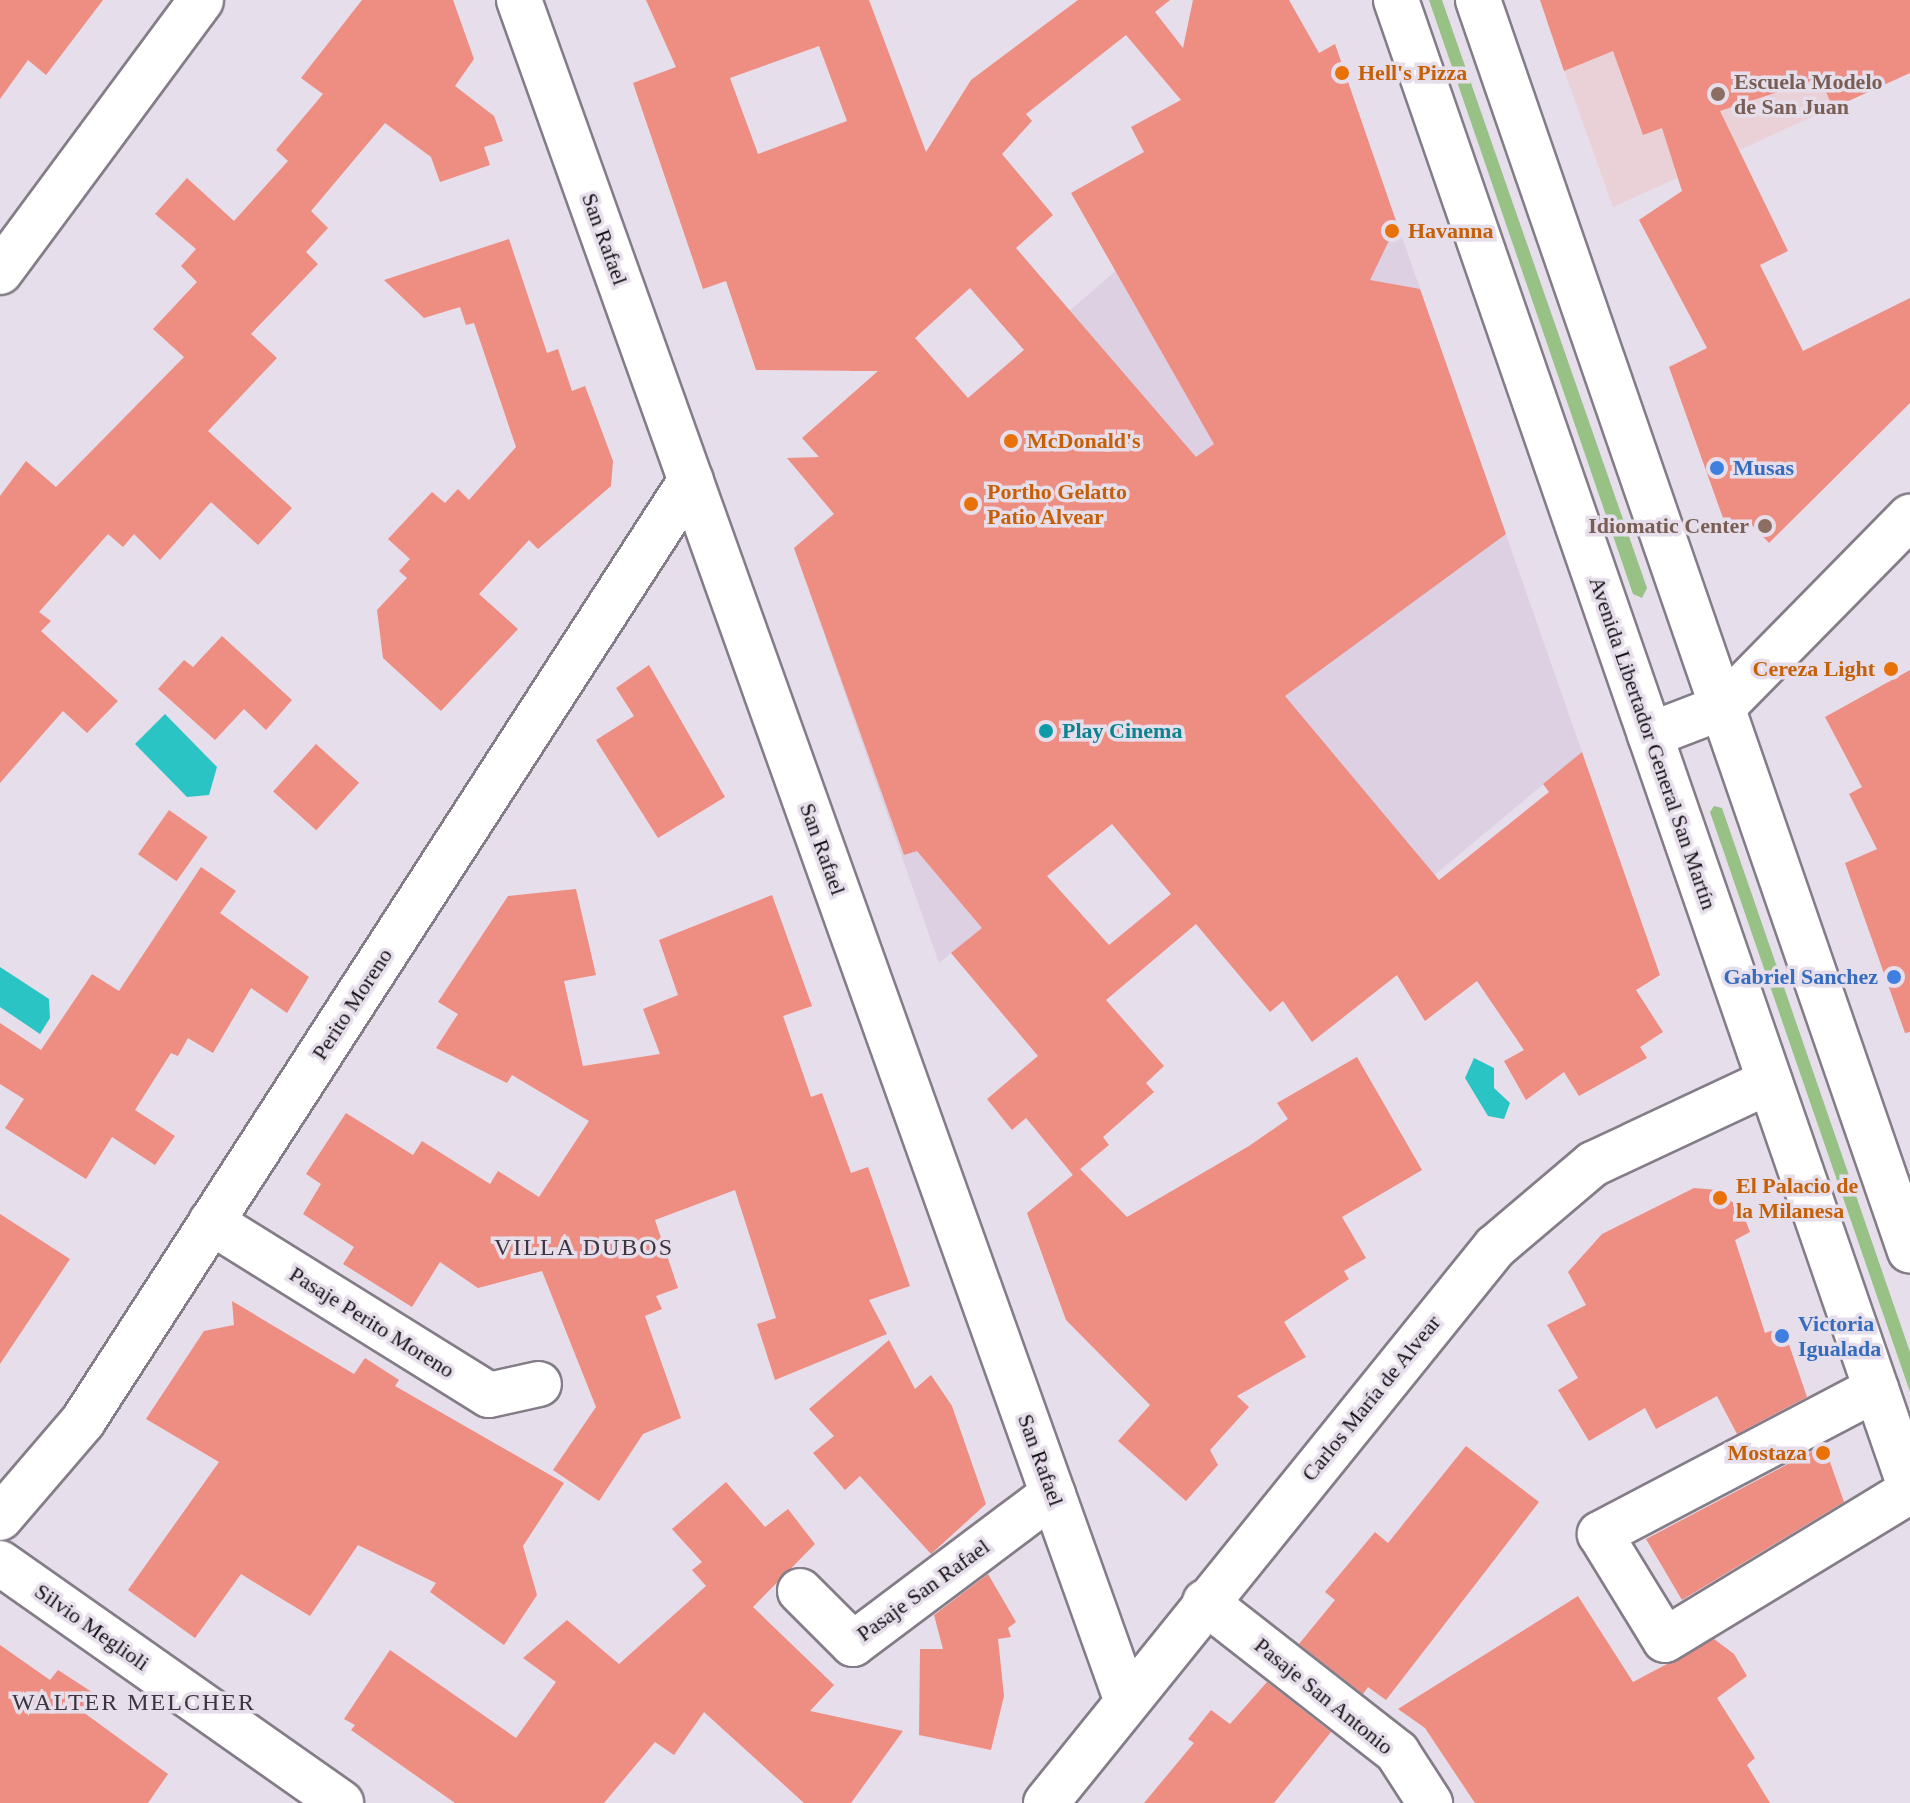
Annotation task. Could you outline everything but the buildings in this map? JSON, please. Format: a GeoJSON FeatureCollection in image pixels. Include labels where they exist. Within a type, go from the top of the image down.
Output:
{"type":"FeatureCollection","features":[{"type":"Feature","properties":{"kind":"street"},"geometry":{"type":"LineString","coordinates":[[0,272],[201,0]]}},
{"type":"Feature","properties":{"kind":"street","name":"San Rafael"},"geometry":{"type":"LineString","coordinates":[[519,0],[1126,1699]]}},
{"type":"Feature","properties":{"kind":"street","name":"Avenida Libertador General San Martín"},"geometry":{"type":"LineString","coordinates":[[1396,0],[1909,1481]]}},
{"type":"Feature","properties":{"kind":"street"},"geometry":{"type":"LineString","coordinates":[[1478,0],[1910,1251]]}},
{"type":"Feature","properties":{"kind":"street","name":"Perito Moreno"},"geometry":{"type":"LineString","coordinates":[[0,1518],[83,1421],[691,480]]}},
{"type":"Feature","properties":{"kind":"street"},"geometry":{"type":"LineString","coordinates":[[1650,735],[1723,707],[1910,517]]}},
{"type":"Feature","properties":{"kind":"street","name":"Carlos María de Alvear"},"geometry":{"type":"LineString","coordinates":[[1046,1803],[1126,1699],[1474,1270],[1529,1215],[1593,1164],[1770,1081]]}},
{"type":"Feature","properties":{"kind":"street","name":"Pasaje Perito Moreno"},"geometry":{"type":"LineString","coordinates":[[211,1222],[489,1395],[539,1384]]}},
{"type":"Feature","properties":{"kind":"street"},"geometry":{"type":"LineString","coordinates":[[1876,1389],[1600,1534],[1665,1640],[1909,1481]]}},
{"type":"Feature","properties":{"kind":"street","name":"Pasaje San Rafael"},"geometry":{"type":"LineString","coordinates":[[800,1591],[853,1644],[1053,1494]]}},
{"type":"Feature","properties":{"kind":"street","name":"Silvio Meglioli"},"geometry":{"type":"LineString","coordinates":[[0,1563],[341,1803]]}},
{"type":"Feature","properties":{"kind":"street","name":"Pasaje San Antonio"},"geometry":{"type":"LineString","coordinates":[[1205,1602],[1397,1752],[1430,1803]]}},
{"type":"Feature","properties":{"kind":"shaded area","name":"Escuela Modelo de San Juan"},"geometry":{"type":"Polygon","coordinates":[[[1592,0],[1868,0],[1896,79],[1613,207],[1547,22],[1592,0]]]}},
{"type":"Feature","properties":{"kind":"shaded area"},"geometry":{"type":"Polygon","coordinates":[[[1374,157],[1582,752],[1270,1012],[1112,824],[939,963],[794,548],[1155,237],[1374,157]]]}},
{"type":"Feature","properties":{"kind":"green space"},"geometry":{"type":"Polygon","coordinates":[[[1429,0],[1442,0],[1647,588],[1642,598],[1633,594],[1429,0]]]}},
{"type":"Feature","properties":{"kind":"green space"},"geometry":{"type":"Polygon","coordinates":[[[1714,806],[1722,808],[1910,1352],[1910,1392],[1710,812],[1714,806]]]}},
{"type":"Feature","properties":{"kind":"water"},"geometry":{"type":"Polygon","coordinates":[[[165,714],[217,767],[209,795],[187,797],[135,744],[165,714]]]}},
{"type":"Feature","properties":{"kind":"water"},"geometry":{"type":"Polygon","coordinates":[[[0,967],[49,999],[50,1018],[40,1034],[0,1007],[0,967]]]}},
{"type":"Feature","properties":{"kind":"water"},"geometry":{"type":"Polygon","coordinates":[[[1474,1058],[1494,1068],[1494,1088],[1510,1103],[1504,1119],[1488,1116],[1465,1078],[1474,1058]]]}},
{"type":"Feature","properties":{"kind":"place","name":"Hell's Pizza"},"geometry":{"type":"Point","coordinates":[1342,73]}},
{"type":"Feature","properties":{"kind":"place","name":"Escuela Modelo de San Juan"},"geometry":{"type":"Point","coordinates":[1718,94]}},
{"type":"Feature","properties":{"kind":"place","name":"Havanna"},"geometry":{"type":"Point","coordinates":[1392,231]}},
{"type":"Feature","properties":{"kind":"place","name":"McDonald's"},"geometry":{"type":"Point","coordinates":[1011,441]}},
{"type":"Feature","properties":{"kind":"place","name":"Musas"},"geometry":{"type":"Point","coordinates":[1717,468]}},
{"type":"Feature","properties":{"kind":"place","name":"Portho Gelatto Patio Alvear"},"geometry":{"type":"Point","coordinates":[971,504]}},
{"type":"Feature","properties":{"kind":"place","name":"Idiomatic Center"},"geometry":{"type":"Point","coordinates":[1765,526]}},
{"type":"Feature","properties":{"kind":"place","name":"Cereza Light"},"geometry":{"type":"Point","coordinates":[1891,669]}},
{"type":"Feature","properties":{"kind":"place","name":"Play Cinema"},"geometry":{"type":"Point","coordinates":[1046,731]}},
{"type":"Feature","properties":{"kind":"place","name":"Gabriel Sanchez"},"geometry":{"type":"Point","coordinates":[1894,977]}},
{"type":"Feature","properties":{"kind":"place","name":"El Palacio de la Milanesa"},"geometry":{"type":"Point","coordinates":[1720,1198]}},
{"type":"Feature","properties":{"kind":"place","name":"Victoria Igualada"},"geometry":{"type":"Point","coordinates":[1782,1336]}},
{"type":"Feature","properties":{"kind":"place","name":"Mostaza"},"geometry":{"type":"Point","coordinates":[1823,1453]}},
{"type":"Feature","properties":{"kind":"district","name":"VILLA DUBOS"},"geometry":{"type":"Point","coordinates":[584,1248]}},
{"type":"Feature","properties":{"kind":"district","name":"WALTER MELCHER"},"geometry":{"type":"Point","coordinates":[134,1703]}}]}
